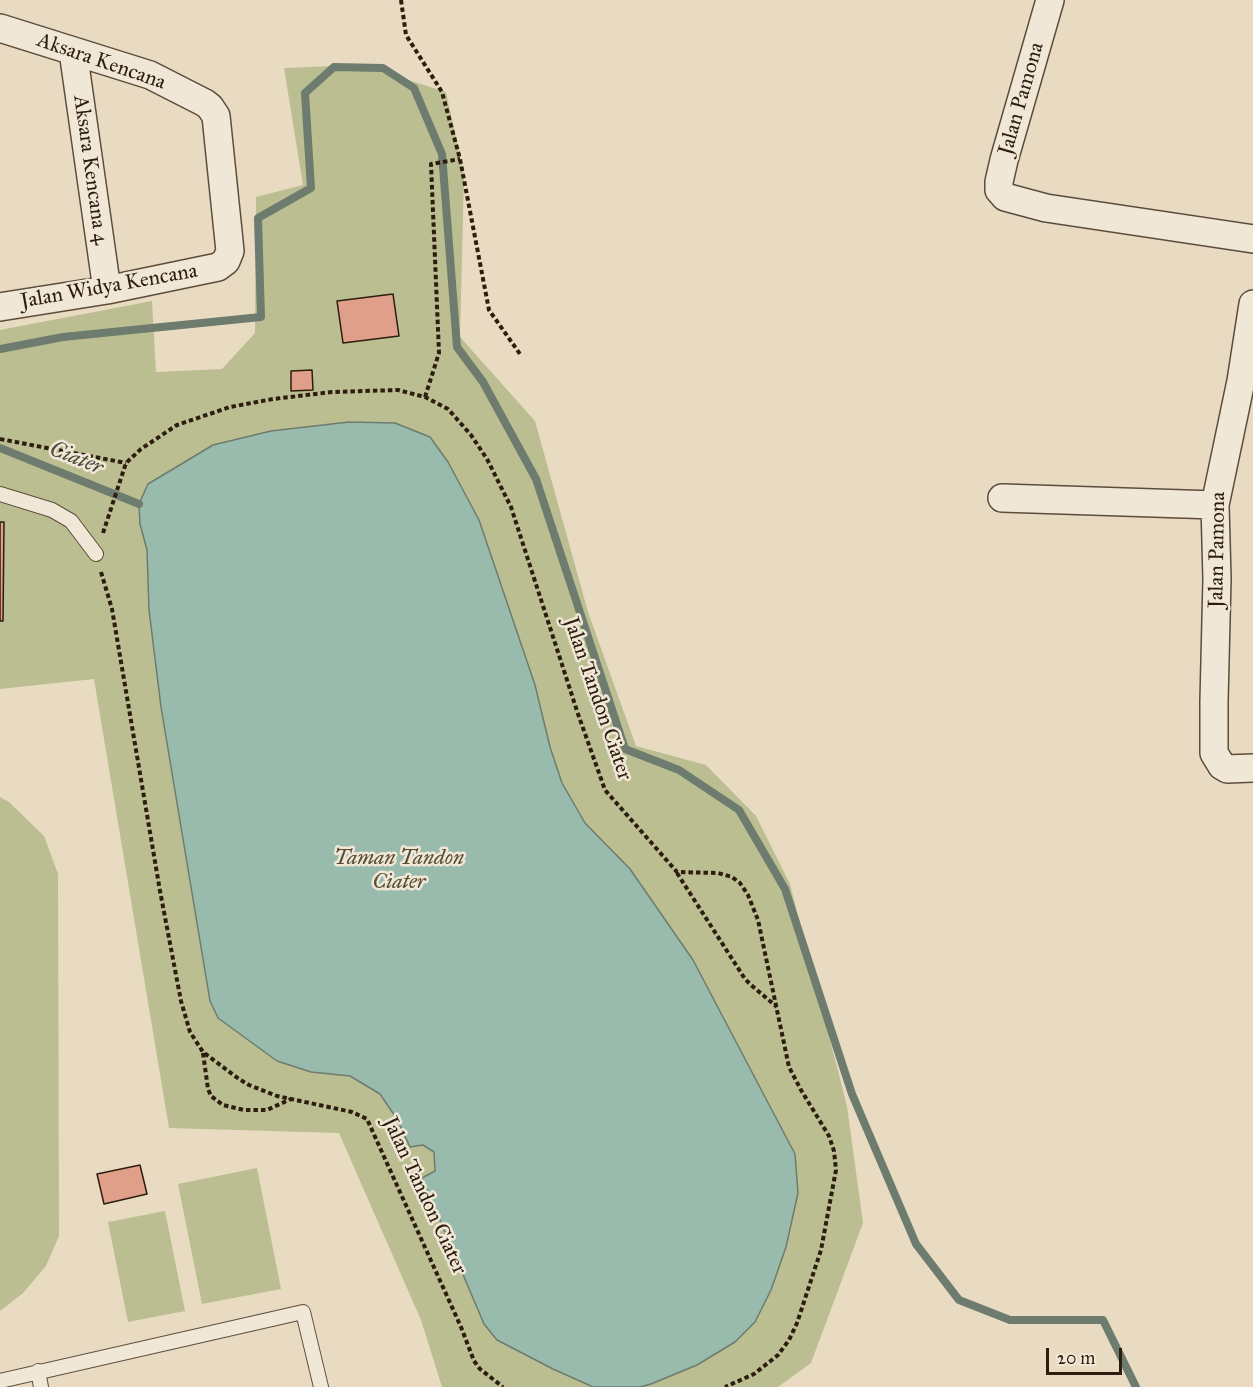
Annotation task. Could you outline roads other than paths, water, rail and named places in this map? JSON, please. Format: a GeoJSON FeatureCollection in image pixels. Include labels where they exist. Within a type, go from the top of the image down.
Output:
{"type":"FeatureCollection","features":[{"type":"Feature","properties":{"kind":"street","name":"Jalan Pamona"},"geometry":{"type":"LineString","coordinates":[[1050,0],[1004,160],[999,190],[1005,196],[1046,208],[1253,239]]}},
{"type":"Feature","properties":{"kind":"street","name":"Aksara Kencana"},"geometry":{"type":"LineString","coordinates":[[0,28],[150,75],[205,103],[216,116],[230,250],[226,261],[218,267]]}},
{"type":"Feature","properties":{"kind":"street","name":"Aksara Kencana 4"},"geometry":{"type":"LineString","coordinates":[[73,51],[106,290]]}},
{"type":"Feature","properties":{"kind":"street","name":"Jalan Widya Kencana"},"geometry":{"type":"LineString","coordinates":[[0,307],[106,290],[218,267]]}},
{"type":"Feature","properties":{"kind":"street","name":"Jalan Pamona"},"geometry":{"type":"LineString","coordinates":[[1253,304],[1247,382],[1215,504],[1217,579],[1214,690],[1214,753],[1222,766],[1227,769],[1253,768]]}},
{"type":"Feature","properties":{"kind":"street"},"geometry":{"type":"LineString","coordinates":[[1002,498],[1215,504]]}},
{"type":"Feature","properties":{"kind":"lane"},"geometry":{"type":"LineString","coordinates":[[0,494],[52,510],[71,521],[96,554]]}},
{"type":"Feature","properties":{"kind":"lane"},"geometry":{"type":"LineString","coordinates":[[0,1381],[303,1311],[321,1387]]}},
{"type":"Feature","properties":{"kind":"lane"},"geometry":{"type":"LineString","coordinates":[[38,1371],[41,1387]]}},
{"type":"Feature","properties":{"kind":"waterway"},"geometry":{"type":"LineString","coordinates":[[0,349],[63,337],[261,317],[258,218],[311,188],[305,93],[334,67],[383,68],[414,88],[442,154],[457,347],[483,382],[536,479],[625,749],[679,770],[739,810],[785,889],[852,1094],[916,1244],[959,1300],[1010,1320],[1103,1320],[1136,1387]]}},
{"type":"Feature","properties":{"kind":"waterway","name":"Ciater"},"geometry":{"type":"LineString","coordinates":[[0,448],[139,504]]}},
{"type":"Feature","properties":{"kind":"park label","name":"Taman Tandon Ciater"},"geometry":{"type":"Point","coordinates":[399,871]}}]}
